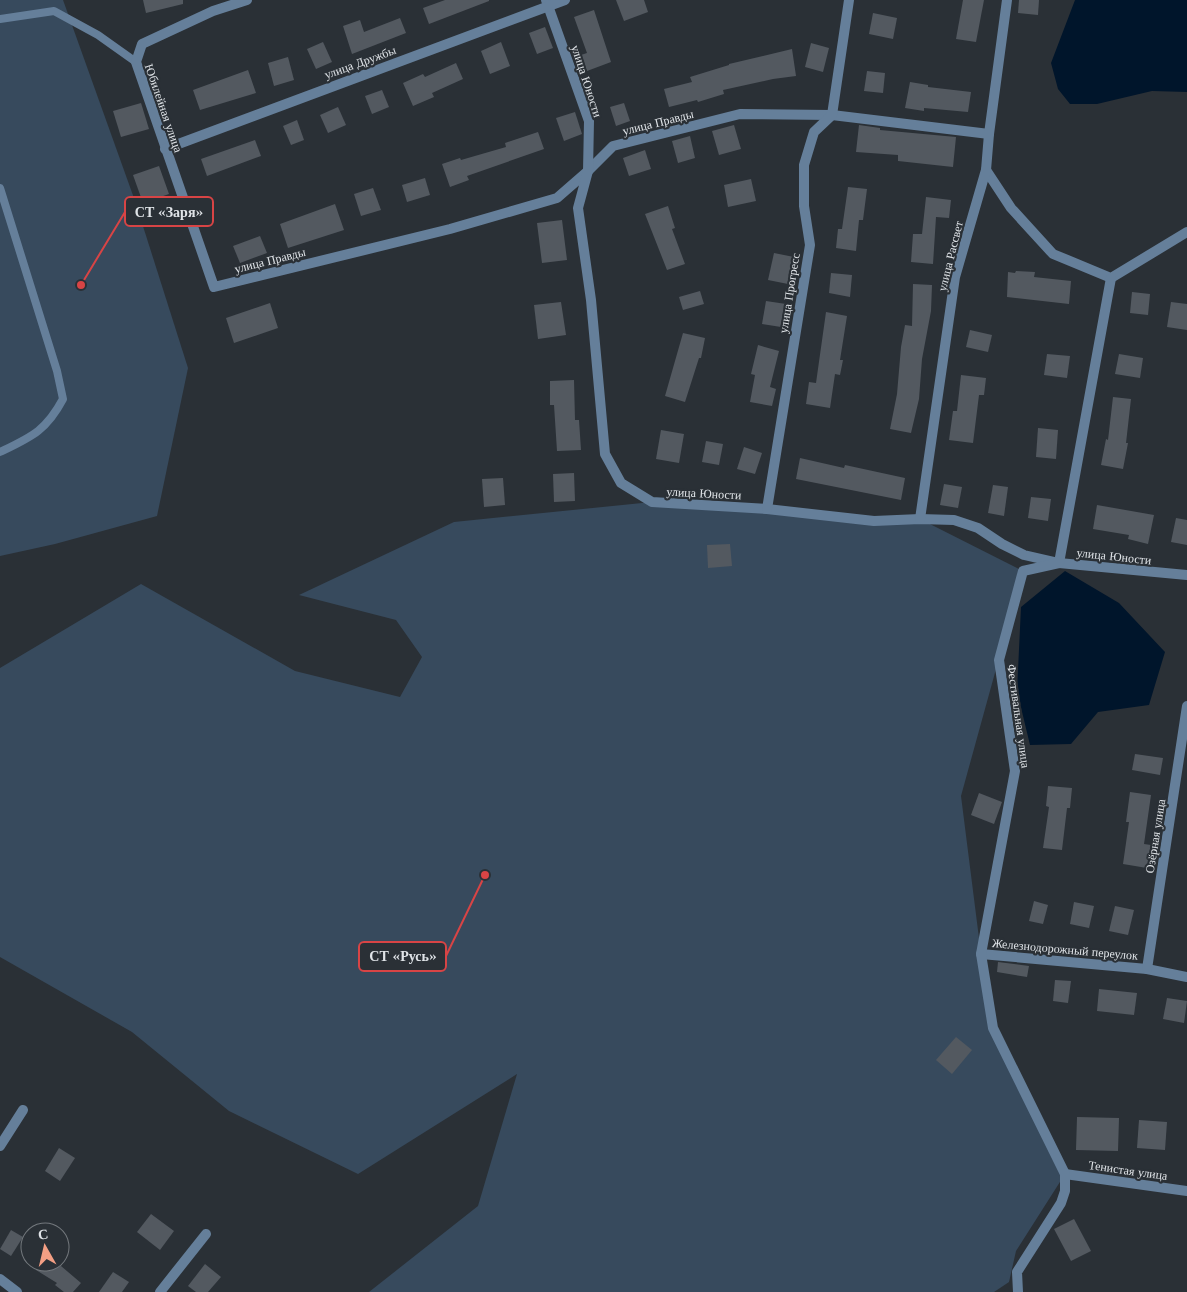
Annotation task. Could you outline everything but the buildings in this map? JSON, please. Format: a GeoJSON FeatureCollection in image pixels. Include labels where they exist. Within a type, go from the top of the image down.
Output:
{"type":"FeatureCollection","features":[{"type":"Feature","properties":{"kind":"street","name":"Юбилейная улица"},"geometry":{"type":"LineString","coordinates":[[214,287],[136,62],[142,44],[214,11],[247,0]]}},
{"type":"Feature","properties":{"kind":"street","name":"улица Дружбы"},"geometry":{"type":"LineString","coordinates":[[165,149],[547,3],[565,0]]}},
{"type":"Feature","properties":{"kind":"street"},"geometry":{"type":"LineString","coordinates":[[832,114],[850,0]]}},
{"type":"Feature","properties":{"kind":"street","name":"улица Рассвет"},"geometry":{"type":"LineString","coordinates":[[920,519],[955,277],[986,170],[1007,0]]}},
{"type":"Feature","properties":{"kind":"street","name":"улица Юности"},"geometry":{"type":"LineString","coordinates":[[547,3],[589,121],[588,171],[578,208],[591,300],[605,454],[621,483],[652,502],[767,509],[874,521],[954,520],[978,528],[1002,544],[1024,555],[1060,563],[1187,575]]}},
{"type":"Feature","properties":{"kind":"street","name":"улица Правды"},"geometry":{"type":"LineString","coordinates":[[214,287],[450,229],[557,198],[613,146],[740,114],[832,114],[989,134]]}},
{"type":"Feature","properties":{"kind":"street","name":"улица Прогресс"},"geometry":{"type":"LineString","coordinates":[[767,509],[810,245],[804,206],[804,165],[814,132],[832,114]]}},
{"type":"Feature","properties":{"kind":"street"},"geometry":{"type":"LineString","coordinates":[[986,170],[1011,208],[1053,254],[1111,278]]}},
{"type":"Feature","properties":{"kind":"street"},"geometry":{"type":"LineString","coordinates":[[1060,563],[1111,278],[1187,232]]}},
{"type":"Feature","properties":{"kind":"street","name":"Фестивальная улица"},"geometry":{"type":"LineString","coordinates":[[1060,563],[1023,571],[999,660],[1015,771],[981,954],[993,1028],[1065,1174]]}},
{"type":"Feature","properties":{"kind":"street","name":"Озёрная улица"},"geometry":{"type":"LineString","coordinates":[[1147,969],[1187,706]]}},
{"type":"Feature","properties":{"kind":"street","name":"Железнодорожный переулок"},"geometry":{"type":"LineString","coordinates":[[981,954],[1147,969],[1187,977]]}},
{"type":"Feature","properties":{"kind":"street"},"geometry":{"type":"LineString","coordinates":[[0,1146],[23,1110]]}},
{"type":"Feature","properties":{"kind":"street"},"geometry":{"type":"LineString","coordinates":[[1018,1292],[1017,1272],[1061,1204],[1065,1174]]}},
{"type":"Feature","properties":{"kind":"street","name":"Тенистая улица"},"geometry":{"type":"LineString","coordinates":[[1065,1174],[1187,1191]]}},
{"type":"Feature","properties":{"kind":"street"},"geometry":{"type":"LineString","coordinates":[[160,1292],[206,1234]]}},
{"type":"Feature","properties":{"kind":"street"},"geometry":{"type":"LineString","coordinates":[[0,1279],[17,1292]]}},
{"type":"Feature","properties":{"kind":"lane"},"geometry":{"type":"LineString","coordinates":[[0,19],[54,11],[98,35],[136,62]]}},
{"type":"Feature","properties":{"kind":"lane"},"geometry":{"type":"LineString","coordinates":[[0,188],[57,371],[63,399],[54,415],[35,434],[0,452]]}},
{"type":"Feature","properties":{"kind":"shaded area"},"geometry":{"type":"Polygon","coordinates":[[[0,0],[63,0],[135,201],[188,368],[157,516],[55,544],[0,556],[0,0]]]}},
{"type":"Feature","properties":{"kind":"shaded area"},"geometry":{"type":"Polygon","coordinates":[[[1075,0],[1187,0],[1187,92],[1152,91],[1097,104],[1070,104],[1058,89],[1051,63],[1075,0]]]}},
{"type":"Feature","properties":{"kind":"shaded area"},"geometry":{"type":"Polygon","coordinates":[[[652,502],[874,521],[920,519],[1023,571],[961,796],[981,954],[993,1028],[1065,1174],[1016,1251],[1009,1282],[994,1292],[369,1292],[478,1206],[517,1074],[358,1174],[229,1111],[132,1032],[0,957],[0,668],[141,584],[295,671],[400,697],[422,657],[396,620],[299,595],[454,522],[652,502]]]}},
{"type":"Feature","properties":{"kind":"shaded area"},"geometry":{"type":"Polygon","coordinates":[[[1065,571],[1119,603],[1165,652],[1149,705],[1098,712],[1071,744],[1030,745],[1017,691],[1021,607],[1065,571]]]}},
{"type":"Feature","properties":{"kind":"place","name":"СТ «Заря»"},"geometry":{"type":"Point","coordinates":[81,285]}},
{"type":"Feature","properties":{"kind":"place","name":"СТ «Русь»"},"geometry":{"type":"Point","coordinates":[485,875]}}]}
